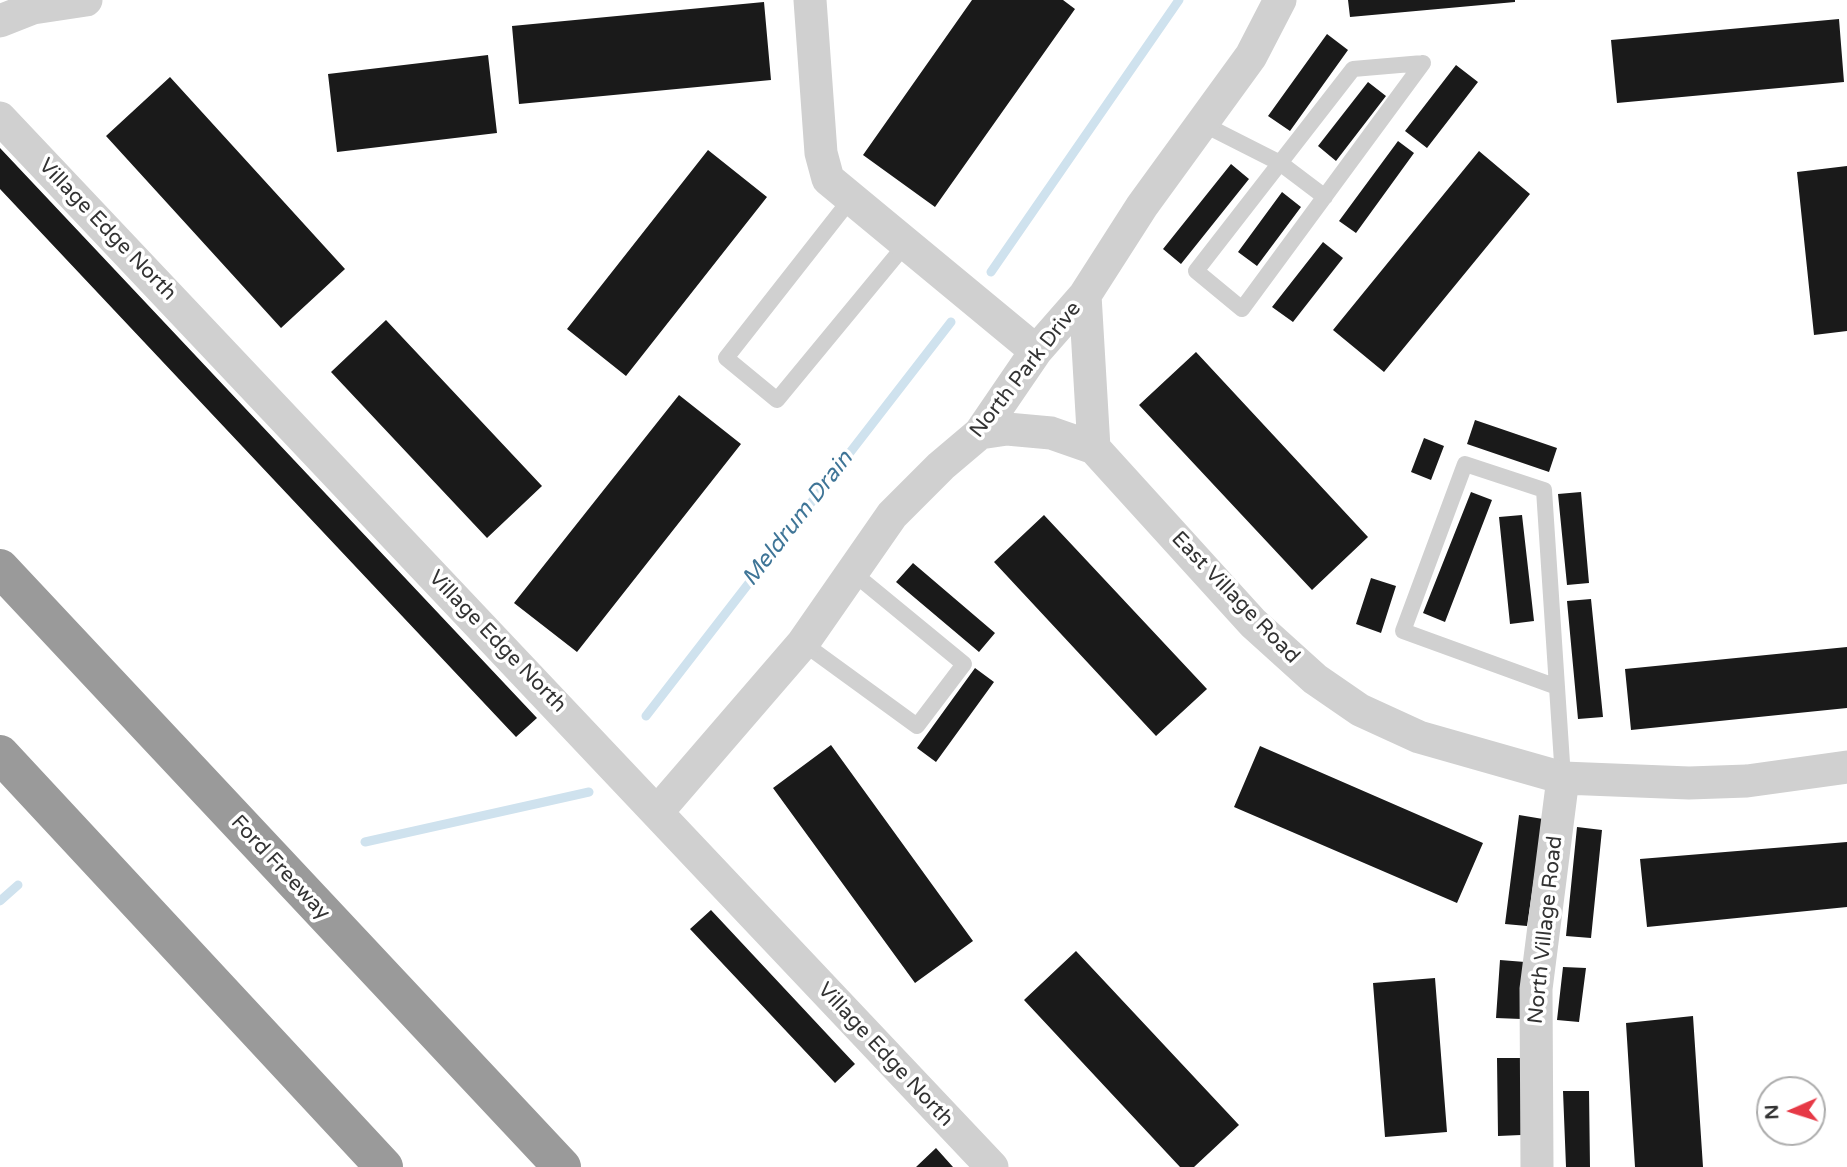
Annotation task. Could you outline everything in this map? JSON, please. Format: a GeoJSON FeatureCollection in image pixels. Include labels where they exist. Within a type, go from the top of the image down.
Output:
{"type":"FeatureCollection","features":[{"type":"Feature","properties":{"kind":"highway","name":"Ford Freeway"},"geometry":{"type":"LineString","coordinates":[[0,568],[562,1167]]}},
{"type":"Feature","properties":{"kind":"highway"},"geometry":{"type":"LineString","coordinates":[[0,754],[384,1167]]}},
{"type":"Feature","properties":{"kind":"street"},"geometry":{"type":"LineString","coordinates":[[0,21],[33,8],[86,0]]}},
{"type":"Feature","properties":{"kind":"street"},"geometry":{"type":"LineString","coordinates":[[810,0],[821,153],[828,179],[850,200],[1036,351]]}},
{"type":"Feature","properties":{"kind":"street","name":"North Park Drive"},"geometry":{"type":"LineString","coordinates":[[657,811],[803,643],[892,515],[941,466],[981,433],[1036,351],[1085,295],[1142,206],[1251,56],[1280,0]]}},
{"type":"Feature","properties":{"kind":"street","name":"Village Edge North"},"geometry":{"type":"LineString","coordinates":[[0,118],[992,1167]]}},
{"type":"Feature","properties":{"kind":"street"},"geometry":{"type":"LineString","coordinates":[[1085,295],[1094,448]]}},
{"type":"Feature","properties":{"kind":"street","name":"East Village Road"},"geometry":{"type":"LineString","coordinates":[[981,433],[1007,429],[1051,433],[1094,448],[1253,623],[1315,679],[1360,710],[1419,737],[1563,778],[1676,783],[1747,781],[1847,766]]}},
{"type":"Feature","properties":{"kind":"street","name":"North Village Road"},"geometry":{"type":"LineString","coordinates":[[1537,1167],[1536,989],[1563,778]]}},
{"type":"Feature","properties":{"kind":"lane"},"geometry":{"type":"LineString","coordinates":[[1423,63],[1242,309],[1196,271],[1280,163],[1353,69],[1423,63]]}},
{"type":"Feature","properties":{"kind":"lane"},"geometry":{"type":"LineString","coordinates":[[1203,124],[1280,163],[1325,197]]}},
{"type":"Feature","properties":{"kind":"lane"},"geometry":{"type":"LineString","coordinates":[[850,200],[726,358],[777,400],[905,245]]}},
{"type":"Feature","properties":{"kind":"lane"},"geometry":{"type":"LineString","coordinates":[[1557,687],[1404,631],[1465,464],[1544,490],[1557,687],[1563,778]]}},
{"type":"Feature","properties":{"kind":"lane"},"geometry":{"type":"LineString","coordinates":[[803,643],[917,726],[964,664],[852,572]]}},
{"type":"Feature","properties":{"kind":"building"},"geometry":{"type":"Polygon","coordinates":[[[972,0],[1063,0],[1075,9],[935,207],[863,155],[972,0]]]}},
{"type":"Feature","properties":{"kind":"building"},"geometry":{"type":"Polygon","coordinates":[[[1348,0],[1515,0],[1515,2],[1350,17],[1348,0]]]}},
{"type":"Feature","properties":{"kind":"building"},"geometry":{"type":"Polygon","coordinates":[[[764,2],[771,80],[519,104],[512,26],[764,2]]]}},
{"type":"Feature","properties":{"kind":"building"},"geometry":{"type":"Polygon","coordinates":[[[1839,19],[1844,82],[1617,103],[1611,40],[1839,19]]]}},
{"type":"Feature","properties":{"kind":"building"},"geometry":{"type":"Polygon","coordinates":[[[1327,34],[1348,50],[1290,131],[1268,116],[1327,34]]]}},
{"type":"Feature","properties":{"kind":"building"},"geometry":{"type":"Polygon","coordinates":[[[488,55],[497,133],[337,152],[328,74],[488,55]]]}},
{"type":"Feature","properties":{"kind":"building"},"geometry":{"type":"Polygon","coordinates":[[[1456,65],[1478,82],[1427,148],[1405,131],[1456,65]]]}},
{"type":"Feature","properties":{"kind":"building"},"geometry":{"type":"Polygon","coordinates":[[[170,77],[345,269],[281,328],[106,136],[170,77]]]}},
{"type":"Feature","properties":{"kind":"building"},"geometry":{"type":"Polygon","coordinates":[[[1368,82],[1386,96],[1336,161],[1318,146],[1368,82]]]}},
{"type":"Feature","properties":{"kind":"building"},"geometry":{"type":"Polygon","coordinates":[[[1398,141],[1414,153],[1356,233],[1339,221],[1398,141]]]}},
{"type":"Feature","properties":{"kind":"building"},"geometry":{"type":"Polygon","coordinates":[[[0,148],[537,718],[516,737],[0,189],[0,148]]]}},
{"type":"Feature","properties":{"kind":"building"},"geometry":{"type":"Polygon","coordinates":[[[708,150],[767,197],[626,376],[567,329],[708,150]]]}},
{"type":"Feature","properties":{"kind":"building"},"geometry":{"type":"Polygon","coordinates":[[[1479,151],[1530,194],[1384,372],[1333,330],[1479,151]]]}},
{"type":"Feature","properties":{"kind":"building"},"geometry":{"type":"Polygon","coordinates":[[[1231,164],[1249,179],[1181,264],[1163,249],[1231,164]]]}},
{"type":"Feature","properties":{"kind":"building"},"geometry":{"type":"Polygon","coordinates":[[[1847,166],[1847,331],[1814,335],[1797,172],[1847,166]]]}},
{"type":"Feature","properties":{"kind":"building"},"geometry":{"type":"Polygon","coordinates":[[[1282,192],[1301,207],[1257,266],[1238,252],[1282,192]]]}},
{"type":"Feature","properties":{"kind":"building"},"geometry":{"type":"Polygon","coordinates":[[[1323,242],[1343,258],[1293,322],[1272,307],[1323,242]]]}},
{"type":"Feature","properties":{"kind":"building"},"geometry":{"type":"Polygon","coordinates":[[[386,320],[542,486],[487,538],[331,372],[386,320]]]}},
{"type":"Feature","properties":{"kind":"building"},"geometry":{"type":"Polygon","coordinates":[[[1196,352],[1368,537],[1312,590],[1139,405],[1196,352]]]}},
{"type":"Feature","properties":{"kind":"building"},"geometry":{"type":"Polygon","coordinates":[[[679,395],[741,444],[577,652],[514,603],[679,395]]]}},
{"type":"Feature","properties":{"kind":"building"},"geometry":{"type":"Polygon","coordinates":[[[1475,420],[1557,448],[1549,472],[1467,444],[1475,420]]]}},
{"type":"Feature","properties":{"kind":"building"},"geometry":{"type":"Polygon","coordinates":[[[1424,438],[1444,446],[1431,480],[1411,472],[1424,438]]]}},
{"type":"Feature","properties":{"kind":"building"},"geometry":{"type":"Polygon","coordinates":[[[1471,492],[1492,500],[1445,622],[1423,613],[1471,492]]]}},
{"type":"Feature","properties":{"kind":"building"},"geometry":{"type":"Polygon","coordinates":[[[1581,492],[1589,583],[1567,585],[1558,494],[1581,492]]]}},
{"type":"Feature","properties":{"kind":"building"},"geometry":{"type":"Polygon","coordinates":[[[1044,515],[1207,689],[1156,736],[994,562],[1044,515]]]}},
{"type":"Feature","properties":{"kind":"building"},"geometry":{"type":"Polygon","coordinates":[[[1522,515],[1534,621],[1510,624],[1499,517],[1522,515]]]}},
{"type":"Feature","properties":{"kind":"building"},"geometry":{"type":"Polygon","coordinates":[[[913,563],[995,633],[979,652],[896,582],[913,563]]]}},
{"type":"Feature","properties":{"kind":"building"},"geometry":{"type":"Polygon","coordinates":[[[1371,578],[1396,586],[1381,633],[1356,624],[1371,578]]]}},
{"type":"Feature","properties":{"kind":"building"},"geometry":{"type":"Polygon","coordinates":[[[1591,599],[1603,717],[1578,719],[1567,601],[1591,599]]]}},
{"type":"Feature","properties":{"kind":"building"},"geometry":{"type":"Polygon","coordinates":[[[1847,647],[1847,708],[1631,730],[1625,669],[1847,647]]]}},
{"type":"Feature","properties":{"kind":"building"},"geometry":{"type":"Polygon","coordinates":[[[975,668],[994,682],[936,762],[917,748],[975,668]]]}},
{"type":"Feature","properties":{"kind":"building"},"geometry":{"type":"Polygon","coordinates":[[[831,745],[973,941],[915,983],[773,788],[831,745]]]}},
{"type":"Feature","properties":{"kind":"building"},"geometry":{"type":"Polygon","coordinates":[[[1260,746],[1483,843],[1457,903],[1234,807],[1260,746]]]}},
{"type":"Feature","properties":{"kind":"building"},"geometry":{"type":"Polygon","coordinates":[[[1519,815],[1543,819],[1527,926],[1505,924],[1519,815]]]}},
{"type":"Feature","properties":{"kind":"building"},"geometry":{"type":"Polygon","coordinates":[[[1577,827],[1602,830],[1591,938],[1566,936],[1577,827]]]}},
{"type":"Feature","properties":{"kind":"building"},"geometry":{"type":"Polygon","coordinates":[[[1847,842],[1847,907],[1647,927],[1640,859],[1847,842]]]}},
{"type":"Feature","properties":{"kind":"building"},"geometry":{"type":"Polygon","coordinates":[[[711,910],[855,1064],[835,1083],[690,929],[711,910]]]}},
{"type":"Feature","properties":{"kind":"building"},"geometry":{"type":"Polygon","coordinates":[[[1076,951],[1239,1125],[1194,1167],[1180,1167],[1024,1000],[1076,951]]]}},
{"type":"Feature","properties":{"kind":"building"},"geometry":{"type":"Polygon","coordinates":[[[1500,960],[1525,962],[1521,1019],[1496,1018],[1500,960]]]}},
{"type":"Feature","properties":{"kind":"building"},"geometry":{"type":"Polygon","coordinates":[[[1563,967],[1586,968],[1579,1022],[1557,1020],[1563,967]]]}},
{"type":"Feature","properties":{"kind":"building"},"geometry":{"type":"Polygon","coordinates":[[[1435,978],[1447,1132],[1385,1137],[1373,983],[1435,978]]]}},
{"type":"Feature","properties":{"kind":"building"},"geometry":{"type":"Polygon","coordinates":[[[1693,1016],[1703,1167],[1635,1167],[1626,1023],[1693,1016]]]}},
{"type":"Feature","properties":{"kind":"building"},"geometry":{"type":"Polygon","coordinates":[[[1497,1058],[1521,1058],[1521,1135],[1498,1136],[1497,1058]]]}},
{"type":"Feature","properties":{"kind":"building"},"geometry":{"type":"Polygon","coordinates":[[[1563,1091],[1589,1091],[1590,1167],[1566,1167],[1563,1091]]]}},
{"type":"Feature","properties":{"kind":"building"},"geometry":{"type":"Polygon","coordinates":[[[936,1148],[953,1167],[916,1167],[936,1148]]]}},
{"type":"Feature","properties":{"kind":"waterway","name":"Meldrum Drain"},"geometry":{"type":"LineString","coordinates":[[991,272],[1179,0]]}},
{"type":"Feature","properties":{"kind":"waterway","name":"Meldrum Drain"},"geometry":{"type":"LineString","coordinates":[[646,716],[951,322]]}},
{"type":"Feature","properties":{"kind":"waterway","name":"Meldrum Drain"},"geometry":{"type":"LineString","coordinates":[[365,842],[589,792]]}},
{"type":"Feature","properties":{"kind":"waterway","name":"Meldrum Drain"},"geometry":{"type":"LineString","coordinates":[[0,901],[18,885]]}}]}
